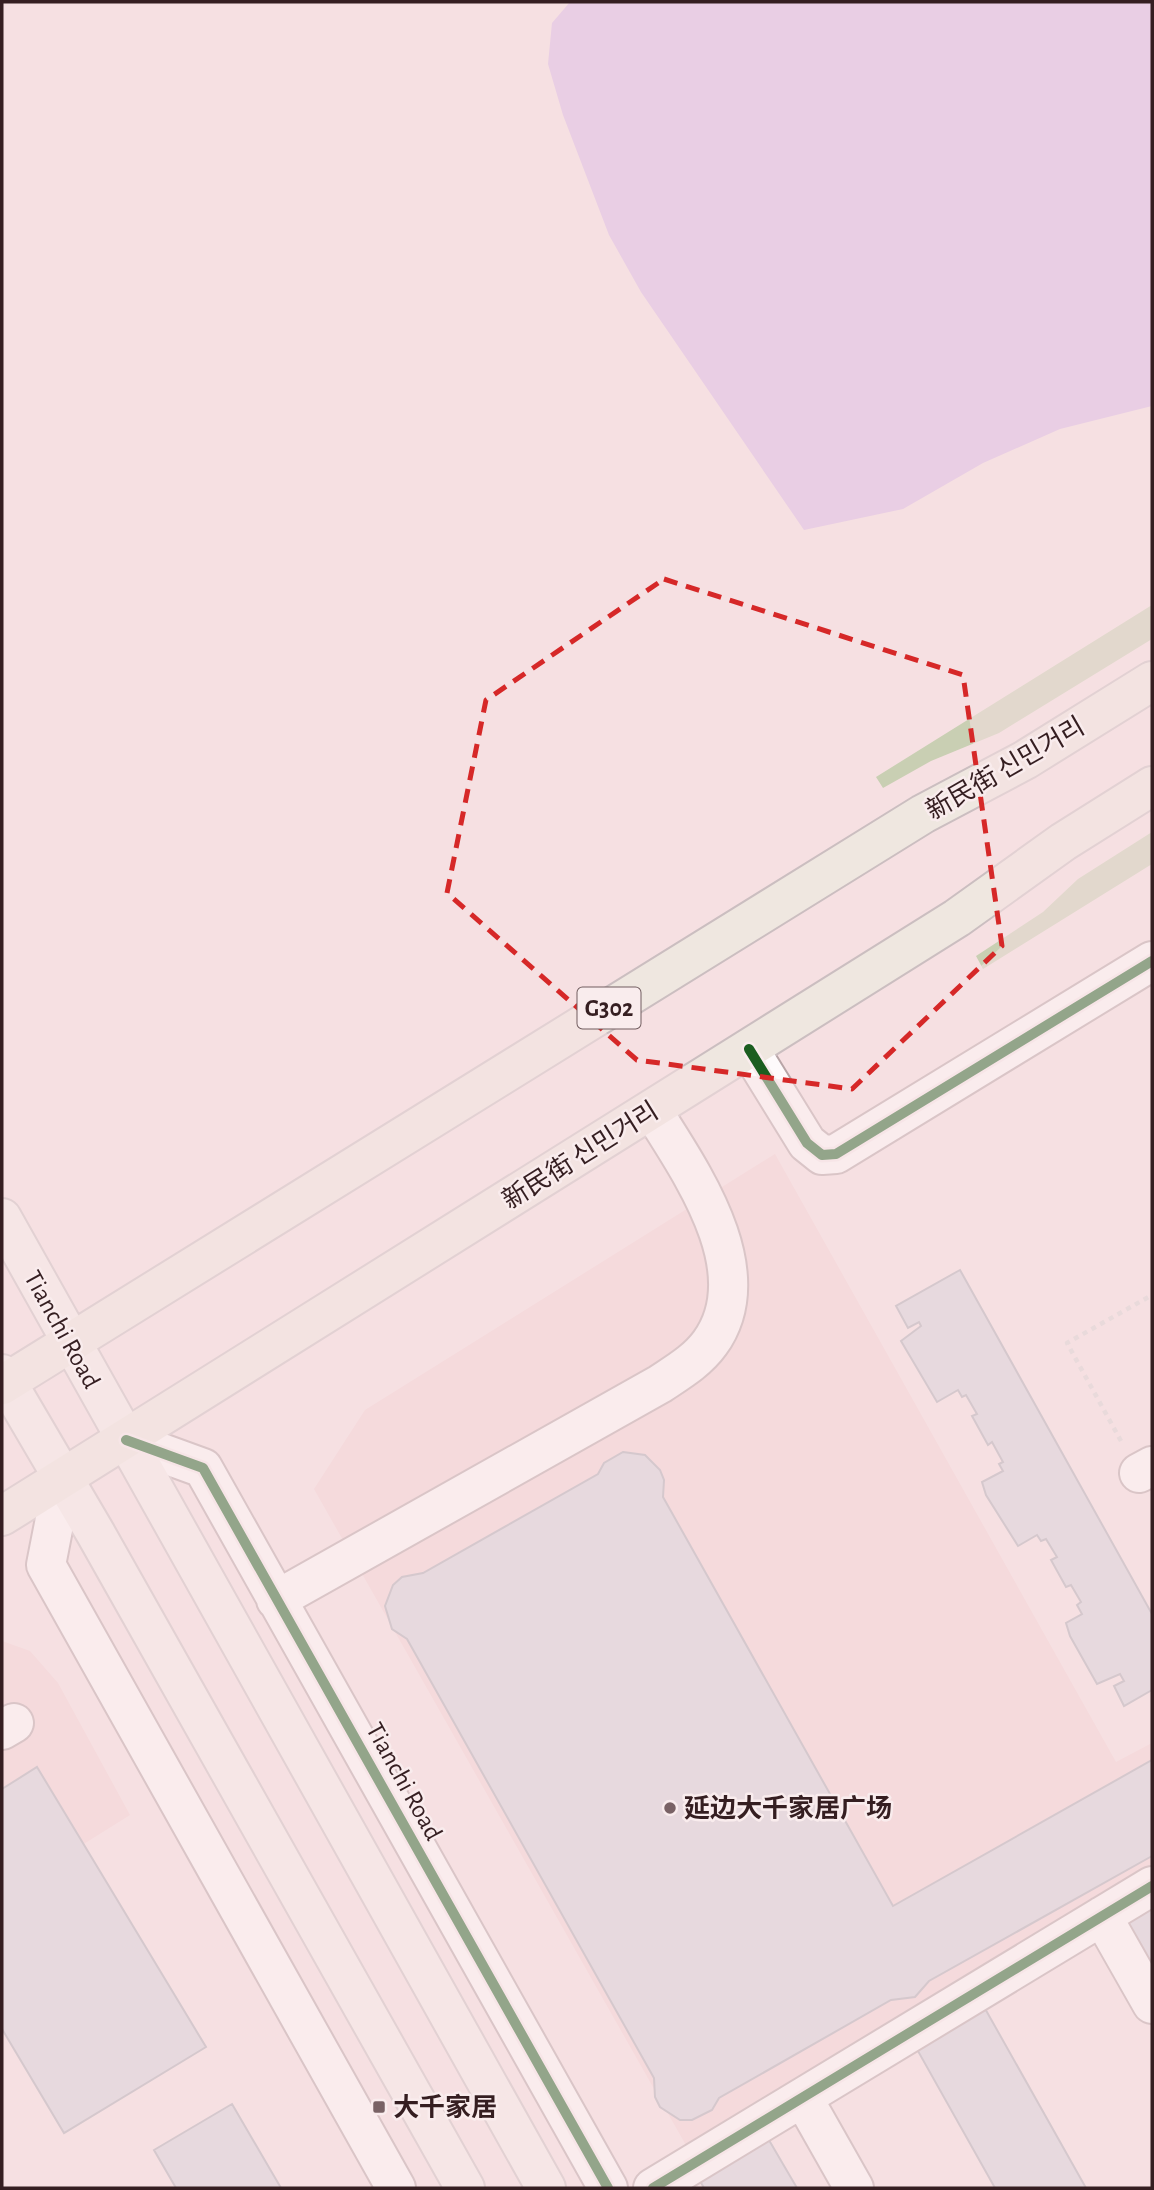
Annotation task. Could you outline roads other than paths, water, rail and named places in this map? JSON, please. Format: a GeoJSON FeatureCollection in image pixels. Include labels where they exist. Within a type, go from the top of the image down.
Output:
{"type":"FeatureCollection","features":[{"type":"Feature","properties":{"kind":"highway","name":"新民街 신민거리"},"geometry":{"type":"LineString","coordinates":[[3,1381],[923,814],[1026,760],[1152,681]]}},
{"type":"Feature","properties":{"kind":"highway","name":"新民街 신민거리"},"geometry":{"type":"LineString","coordinates":[[2,1516],[957,918],[1063,842],[1152,786]]}},
{"type":"Feature","properties":{"kind":"main road","name":"Tianchi Road"},"geometry":{"type":"LineString","coordinates":[[2,1218],[69,1342],[546,2188]]}},
{"type":"Feature","properties":{"kind":"main road"},"geometry":{"type":"LineString","coordinates":[[3,1381],[63,1478],[465,2188]]}},
{"type":"Feature","properties":{"kind":"street"},"geometry":{"type":"LineString","coordinates":[[748,1049],[807,1143],[822,1155],[836,1154],[1152,961]]}},
{"type":"Feature","properties":{"kind":"street"},"geometry":{"type":"LineString","coordinates":[[276,1600],[660,1384],[698,1357],[710,1343],[723,1314],[726,1294],[722,1245],[716,1223],[698,1184],[652,1110]]}},
{"type":"Feature","properties":{"kind":"street","name":"Tianchi Road"},"geometry":{"type":"LineString","coordinates":[[126,1440],[203,1468],[608,2188]]}},
{"type":"Feature","properties":{"kind":"street"},"geometry":{"type":"LineString","coordinates":[[63,1478],[46,1565],[396,2188]]}},
{"type":"Feature","properties":{"kind":"street"},"geometry":{"type":"LineString","coordinates":[[653,2188],[1152,1886]]}},
{"type":"Feature","properties":{"kind":"street"},"geometry":{"type":"LineString","coordinates":[[1102,1916],[1152,2004]]}},
{"type":"Feature","properties":{"kind":"street"},"geometry":{"type":"LineString","coordinates":[[803,2098],[854,2188]]}},
{"type":"Feature","properties":{"kind":"place","name":"延边大千家居广场"},"geometry":{"type":"Point","coordinates":[670,1808]}},
{"type":"Feature","properties":{"kind":"place","name":"大千家居"},"geometry":{"type":"Point","coordinates":[379,2107]}}]}
